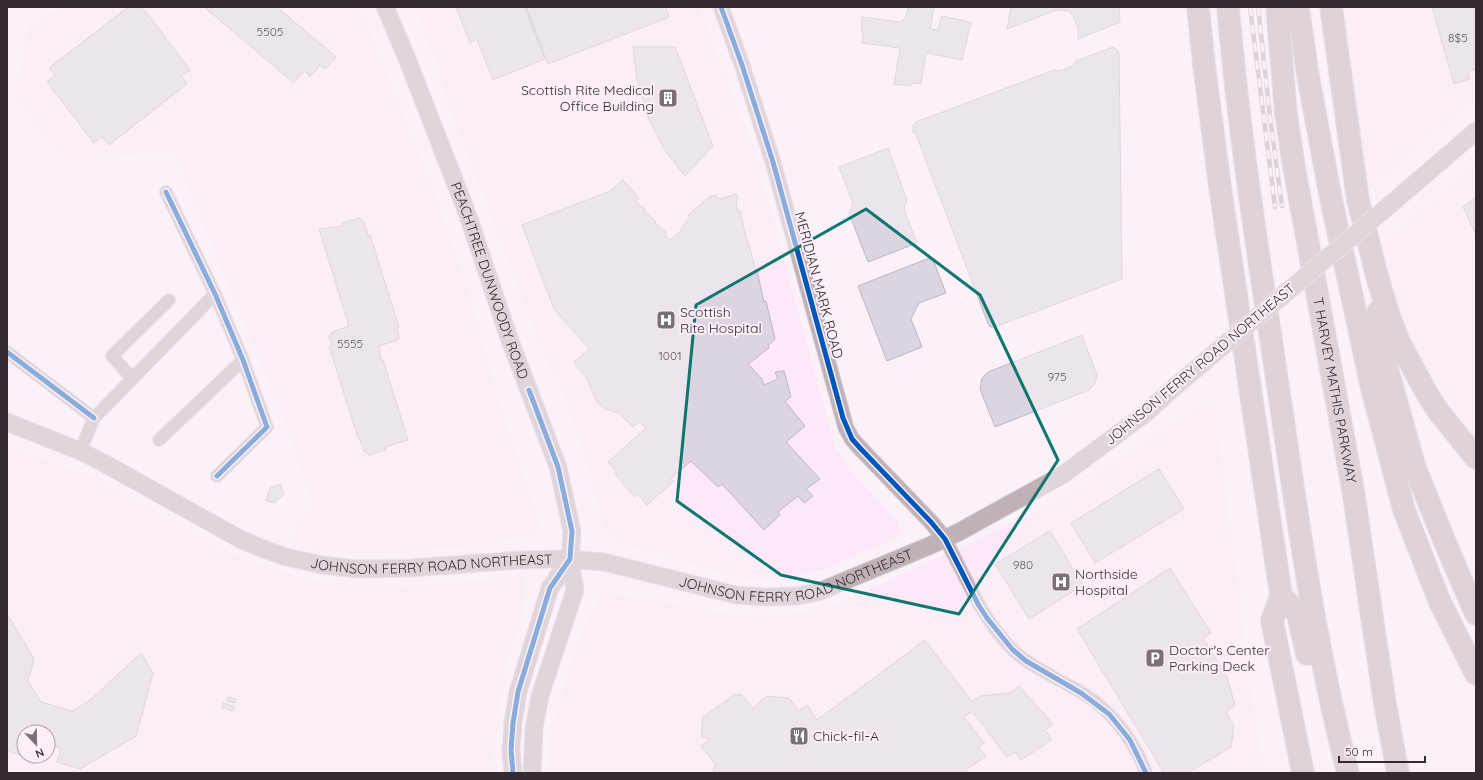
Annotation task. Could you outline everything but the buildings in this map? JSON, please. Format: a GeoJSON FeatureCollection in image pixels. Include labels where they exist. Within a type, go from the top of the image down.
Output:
{"type":"FeatureCollection","features":[{"type":"Feature","properties":{"kind":"highway"},"geometry":{"type":"LineString","coordinates":[[1198,7],[1218,180],[1281,595],[1272,621],[1303,773]]}},
{"type":"Feature","properties":{"kind":"highway"},"geometry":{"type":"LineString","coordinates":[[1228,7],[1240,121],[1286,440],[1315,618],[1338,732],[1348,773]]}},
{"type":"Feature","properties":{"kind":"highway","name":"T HARVEY MATHIS PARKWAY"},"geometry":{"type":"LineString","coordinates":[[1277,7],[1286,114],[1294,167],[1353,490],[1385,704],[1398,773]]}},
{"type":"Feature","properties":{"kind":"highway"},"geometry":{"type":"LineString","coordinates":[[1298,7],[1308,76],[1331,199],[1372,389],[1404,510],[1439,600],[1474,670]]}},
{"type":"Feature","properties":{"kind":"highway"},"geometry":{"type":"LineString","coordinates":[[1330,7],[1358,200],[1388,313],[1410,365],[1438,411],[1476,458]]}},
{"type":"Feature","properties":{"kind":"highway"},"geometry":{"type":"LineString","coordinates":[[1368,242],[1386,365],[1415,468],[1476,614]]}},
{"type":"Feature","properties":{"kind":"highway"},"geometry":{"type":"LineString","coordinates":[[1281,595],[1298,614],[1334,773]]}},
{"type":"Feature","properties":{"kind":"main road","name":"PEACHTREE DUNWOODY ROAD"},"geometry":{"type":"LineString","coordinates":[[385,7],[406,56],[467,213],[509,338],[558,467],[572,531],[570,559],[575,590],[540,696],[533,734],[532,773]]}},
{"type":"Feature","properties":{"kind":"main road","name":"JOHNSON FERRY ROAD NORTHEAST"},"geometry":{"type":"LineString","coordinates":[[7,422],[80,452],[240,539],[286,558],[322,566],[358,569],[411,568],[520,560],[570,559],[604,562],[736,595],[767,598],[798,596],[818,592],[944,539],[1064,474],[1146,414],[1177,385],[1476,131]]}},
{"type":"Feature","properties":{"kind":"main road"},"geometry":{"type":"LineString","coordinates":[[513,773],[511,750],[512,723],[518,692],[550,588],[570,559]]}},
{"type":"Feature","properties":{"kind":"street","name":"MERIDIAN MARK ROAD"},"geometry":{"type":"LineString","coordinates":[[721,7],[742,65],[773,162],[846,428],[852,439],[931,522],[944,539]]}},
{"type":"Feature","properties":{"kind":"street"},"geometry":{"type":"LineString","coordinates":[[166,192],[215,294],[267,427],[217,476]]}},
{"type":"Feature","properties":{"kind":"street"},"geometry":{"type":"LineString","coordinates":[[80,452],[94,418],[215,294]]}},
{"type":"Feature","properties":{"kind":"street"},"geometry":{"type":"LineString","coordinates":[[132,378],[112,356],[169,300]]}},
{"type":"Feature","properties":{"kind":"street"},"geometry":{"type":"LineString","coordinates":[[7,352],[94,418]]}},
{"type":"Feature","properties":{"kind":"street"},"geometry":{"type":"LineString","coordinates":[[159,440],[242,360]]}},
{"type":"Feature","properties":{"kind":"street"},"geometry":{"type":"LineString","coordinates":[[944,539],[978,604],[987,618],[1012,649],[1026,661],[1081,692],[1109,714],[1130,740],[1146,773]]}},
{"type":"Feature","properties":{"kind":"highlighted area"},"geometry":{"type":"Polygon","coordinates":[[[866,209],[980,295],[1058,460],[959,614],[781,575],[677,501],[696,305],[866,209]]]}},
{"type":"Feature","properties":{"kind":"shaded area"},"geometry":{"type":"Polygon","coordinates":[[[64,7],[360,7],[429,178],[469,291],[494,384],[541,531],[489,545],[373,553],[330,553],[286,541],[313,505],[288,430],[173,151],[68,162],[13,99],[30,22],[64,7]]]}},
{"type":"Feature","properties":{"kind":"shaded area","name":"Scottish Rite Hospital"},"geometry":{"type":"Polygon","coordinates":[[[415,7],[699,7],[754,151],[835,447],[849,469],[898,522],[900,529],[898,535],[894,539],[830,567],[788,579],[748,581],[610,540],[605,532],[583,450],[559,382],[544,355],[445,95],[441,74],[415,7]]]}},
{"type":"Feature","properties":{"kind":"shaded area"},"geometry":{"type":"Polygon","coordinates":[[[1345,7],[1476,7],[1476,98],[1363,194],[1350,108],[1345,7]]]}},
{"type":"Feature","properties":{"kind":"shaded area"},"geometry":{"type":"Polygon","coordinates":[[[1476,164],[1476,440],[1416,351],[1397,315],[1372,252],[1476,164]]]}},
{"type":"Feature","properties":{"kind":"shaded area","name":"Northside Hospital"},"geometry":{"type":"Polygon","coordinates":[[[1213,395],[1256,729],[1266,773],[548,773],[549,738],[581,632],[602,592],[761,619],[833,606],[966,545],[1066,496],[1213,395]]]}},
{"type":"Feature","properties":{"kind":"shaded area"},"geometry":{"type":"Polygon","coordinates":[[[7,443],[29,454],[96,477],[230,553],[278,571],[338,586],[409,587],[525,575],[525,604],[504,674],[493,757],[495,773],[7,773],[7,443]]]}},
{"type":"Feature","properties":{"kind":"railway"},"geometry":{"type":"LineString","coordinates":[[1250,7],[1275,207]]}},
{"type":"Feature","properties":{"kind":"railway"},"geometry":{"type":"LineString","coordinates":[[1258,7],[1270,117],[1282,206]]}},
{"type":"Feature","properties":{"kind":"cycle path"},"geometry":{"type":"LineString","coordinates":[[721,7],[742,65],[773,162],[843,418],[852,439],[931,522],[945,539],[978,604],[987,618],[1012,649],[1026,661],[1081,693],[1109,714],[1130,740],[1146,773]]}},
{"type":"Feature","properties":{"kind":"cycle path"},"geometry":{"type":"LineString","coordinates":[[166,192],[215,294],[243,360],[267,427],[217,476]]}},
{"type":"Feature","properties":{"kind":"cycle path"},"geometry":{"type":"LineString","coordinates":[[7,352],[94,418]]}},
{"type":"Feature","properties":{"kind":"cycle path"},"geometry":{"type":"LineString","coordinates":[[513,773],[511,750],[513,723],[518,692],[550,588],[570,559],[572,531],[558,467],[529,390]]}},
{"type":"Feature","properties":{"kind":"place","name":"Scottish Rite Medical Office Building"},"geometry":{"type":"Point","coordinates":[668,98]}},
{"type":"Feature","properties":{"kind":"place","name":"Scottish Rite Hospital"},"geometry":{"type":"Point","coordinates":[666,320]}},
{"type":"Feature","properties":{"kind":"place","name":"Northside Hospital"},"geometry":{"type":"Point","coordinates":[1061,582]}},
{"type":"Feature","properties":{"kind":"place","name":"Doctor's Center Parking Deck"},"geometry":{"type":"Point","coordinates":[1155,658]}},
{"type":"Feature","properties":{"kind":"place","name":"Chick-fil-A"},"geometry":{"type":"Point","coordinates":[799,736]}}]}
